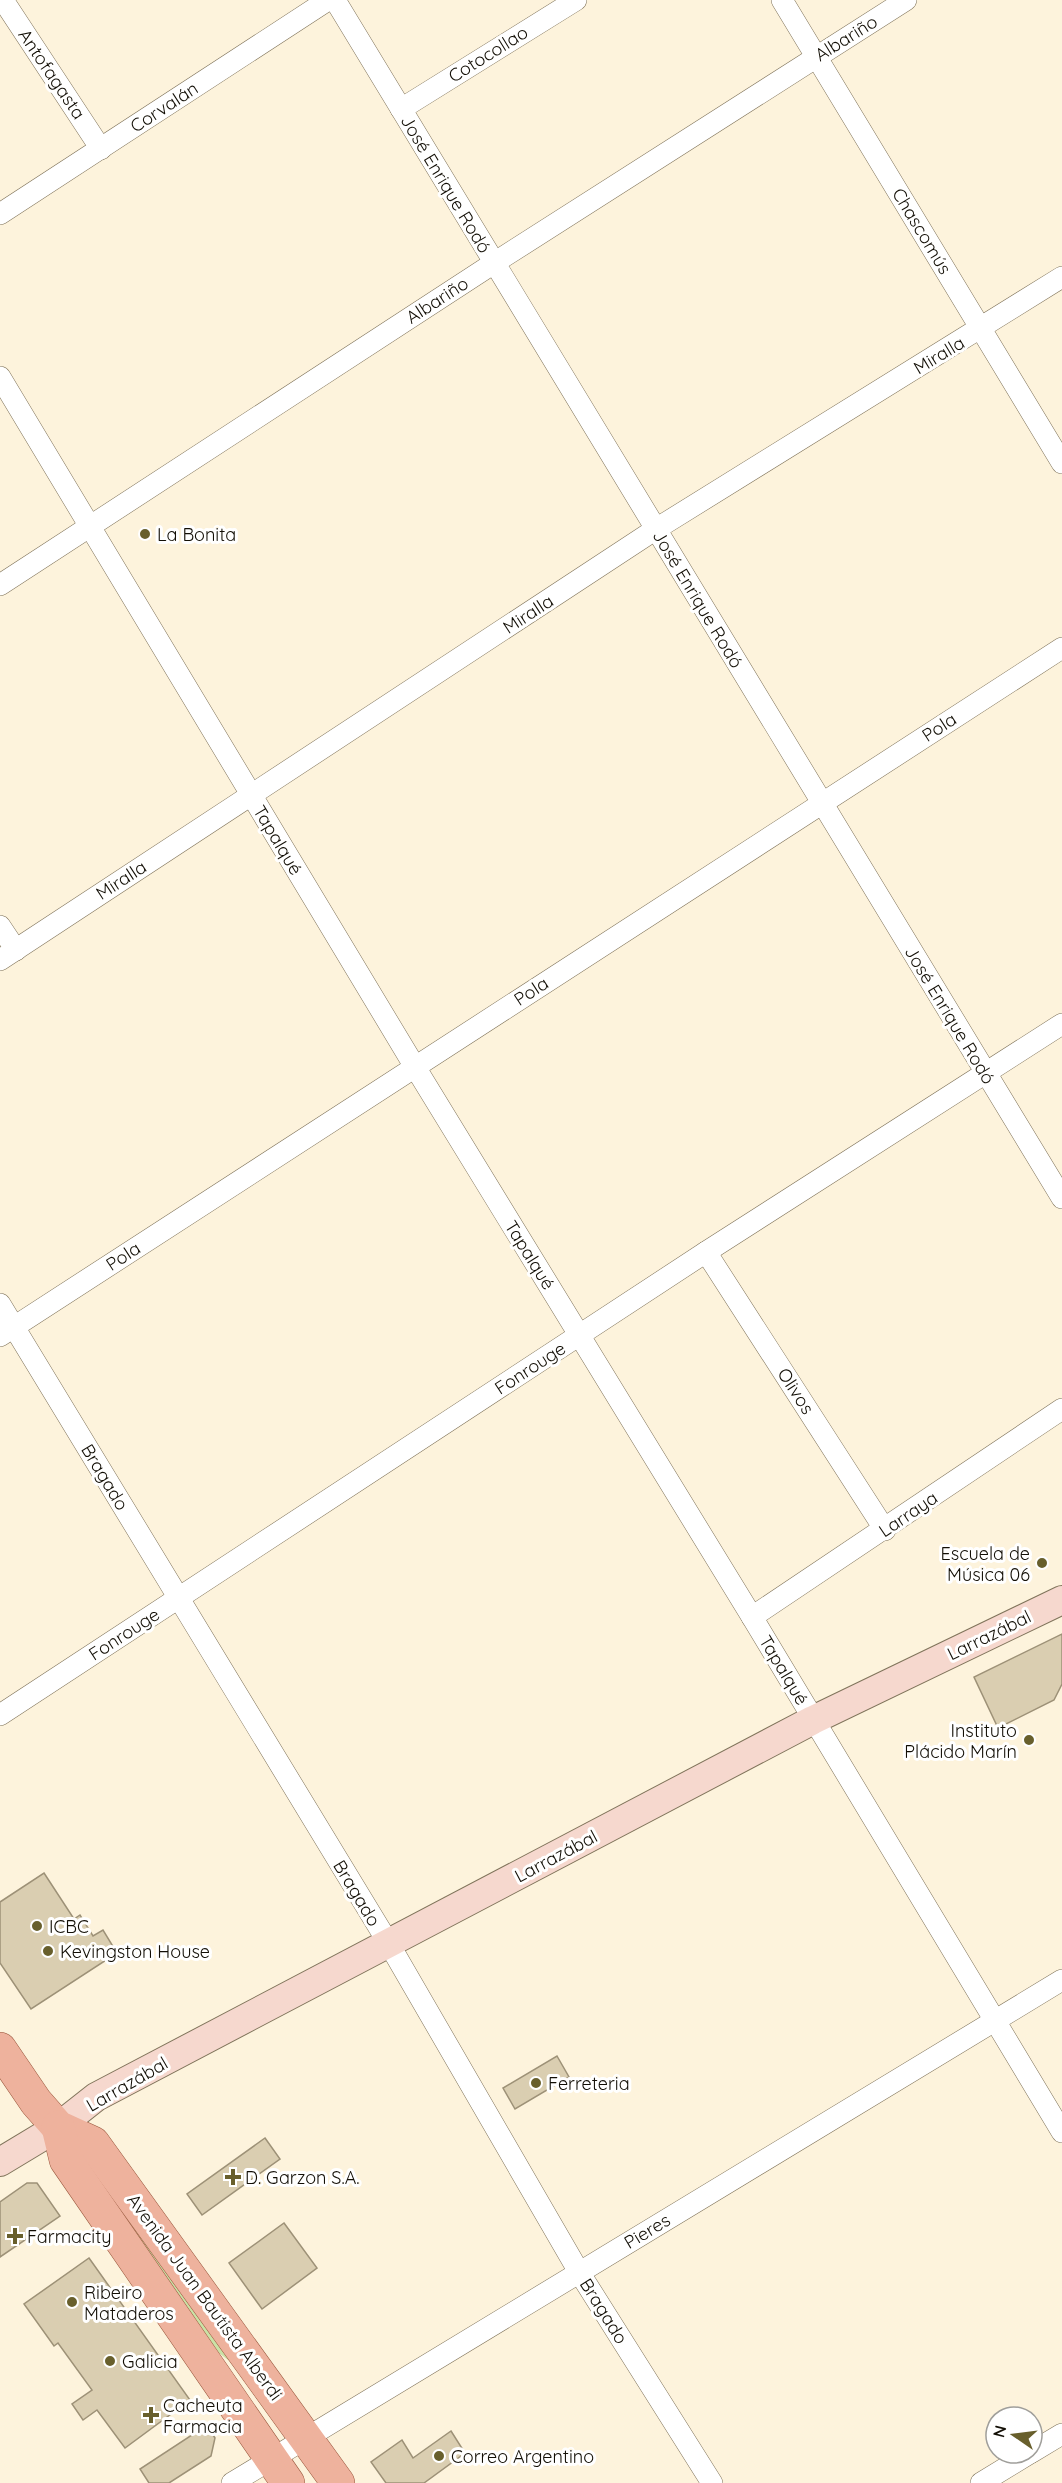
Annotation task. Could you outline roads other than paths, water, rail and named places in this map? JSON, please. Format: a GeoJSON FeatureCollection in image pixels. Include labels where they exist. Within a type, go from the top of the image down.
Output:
{"type":"FeatureCollection","features":[{"type":"Feature","properties":{"kind":"main road","name":"Avenida Juan Bautista Alberdi"},"geometry":{"type":"LineString","coordinates":[[0,2049],[36,2102],[58,2127],[93,2143],[338,2483]]}},
{"type":"Feature","properties":{"kind":"main road","name":"Avenida Juan Bautista Alberdi"},"geometry":{"type":"LineString","coordinates":[[58,2127],[66,2160],[280,2471]]}},
{"type":"Feature","properties":{"kind":"street","name":"Antofagasta"},"geometry":{"type":"LineString","coordinates":[[3,0],[101,148]]}},
{"type":"Feature","properties":{"kind":"street","name":"Corvalán"},"geometry":{"type":"LineString","coordinates":[[0,214],[328,0]]}},
{"type":"Feature","properties":{"kind":"street","name":"José Enrique Rodó"},"geometry":{"type":"LineString","coordinates":[[335,0],[1062,1198]]}},
{"type":"Feature","properties":{"kind":"street","name":"Cotocollao"},"geometry":{"type":"LineString","coordinates":[[401,109],[576,0]]}},
{"type":"Feature","properties":{"kind":"street","name":"Chascomús"},"geometry":{"type":"LineString","coordinates":[[782,0],[1062,463]]}},
{"type":"Feature","properties":{"kind":"street","name":"Albariño"},"geometry":{"type":"LineString","coordinates":[[0,585],[494,263],[906,0]]}},
{"type":"Feature","properties":{"kind":"street","name":"Miralla"},"geometry":{"type":"LineString","coordinates":[[8,955],[656,530],[981,330],[1062,277]]}},
{"type":"Feature","properties":{"kind":"street","name":"Tapalqué"},"geometry":{"type":"LineString","coordinates":[[0,377],[250,795],[752,1617],[1062,2132]]}},
{"type":"Feature","properties":{"kind":"street","name":"Pola"},"geometry":{"type":"LineString","coordinates":[[7,1332],[1062,648]]}},
{"type":"Feature","properties":{"kind":"street"},"geometry":{"type":"LineString","coordinates":[[0,926],[8,955]]}},
{"type":"Feature","properties":{"kind":"street","name":"Fonrouge"},"geometry":{"type":"LineString","coordinates":[[0,1715],[706,1252],[1062,1024]]}},
{"type":"Feature","properties":{"kind":"street","name":"Olivos"},"geometry":{"type":"LineString","coordinates":[[706,1252],[885,1530]]}},
{"type":"Feature","properties":{"kind":"street","name":"Bragado"},"geometry":{"type":"LineString","coordinates":[[0,1304],[7,1332],[179,1599],[389,1944],[579,2272],[712,2483]]}},
{"type":"Feature","properties":{"kind":"street","name":"Larraya"},"geometry":{"type":"LineString","coordinates":[[752,1617],[885,1530],[1062,1409]]}},
{"type":"Feature","properties":{"kind":"street","name":"Larrazábal"},"geometry":{"type":"LineString","coordinates":[[0,2162],[58,2127],[96,2097],[813,1720],[1062,1600]]}},
{"type":"Feature","properties":{"kind":"street","name":"Pieres"},"geometry":{"type":"LineString","coordinates":[[232,2483],[280,2471],[306,2438],[1062,1980]]}},
{"type":"Feature","properties":{"kind":"street"},"geometry":{"type":"LineString","coordinates":[[1044,2444],[1062,2434]]}},
{"type":"Feature","properties":{"kind":"street"},"geometry":{"type":"LineString","coordinates":[[981,2483],[1010,2465]]}},
{"type":"Feature","properties":{"kind":"place","name":"La Bonita"},"geometry":{"type":"Point","coordinates":[145,534]}},
{"type":"Feature","properties":{"kind":"place","name":"Escuela de Música 06"},"geometry":{"type":"Point","coordinates":[1042,1563]}},
{"type":"Feature","properties":{"kind":"place","name":"Instituto Plácido Marín"},"geometry":{"type":"Point","coordinates":[1029,1740]}},
{"type":"Feature","properties":{"kind":"place","name":"ICBC"},"geometry":{"type":"Point","coordinates":[37,1926]}},
{"type":"Feature","properties":{"kind":"place","name":"Kevingston House"},"geometry":{"type":"Point","coordinates":[48,1951]}},
{"type":"Feature","properties":{"kind":"place","name":"Ferreteria"},"geometry":{"type":"Point","coordinates":[536,2083]}},
{"type":"Feature","properties":{"kind":"place","name":"D. Garzon S.A."},"geometry":{"type":"Point","coordinates":[233,2177]}},
{"type":"Feature","properties":{"kind":"place","name":"Farmacity"},"geometry":{"type":"Point","coordinates":[15,2236]}},
{"type":"Feature","properties":{"kind":"place","name":"Ribeiro Mataderos"},"geometry":{"type":"Point","coordinates":[72,2302]}},
{"type":"Feature","properties":{"kind":"place","name":"Galicia"},"geometry":{"type":"Point","coordinates":[110,2361]}},
{"type":"Feature","properties":{"kind":"place","name":"Cacheuta Farmacia"},"geometry":{"type":"Point","coordinates":[151,2415]}},
{"type":"Feature","properties":{"kind":"place","name":"Correo Argentino"},"geometry":{"type":"Point","coordinates":[439,2456]}}]}
